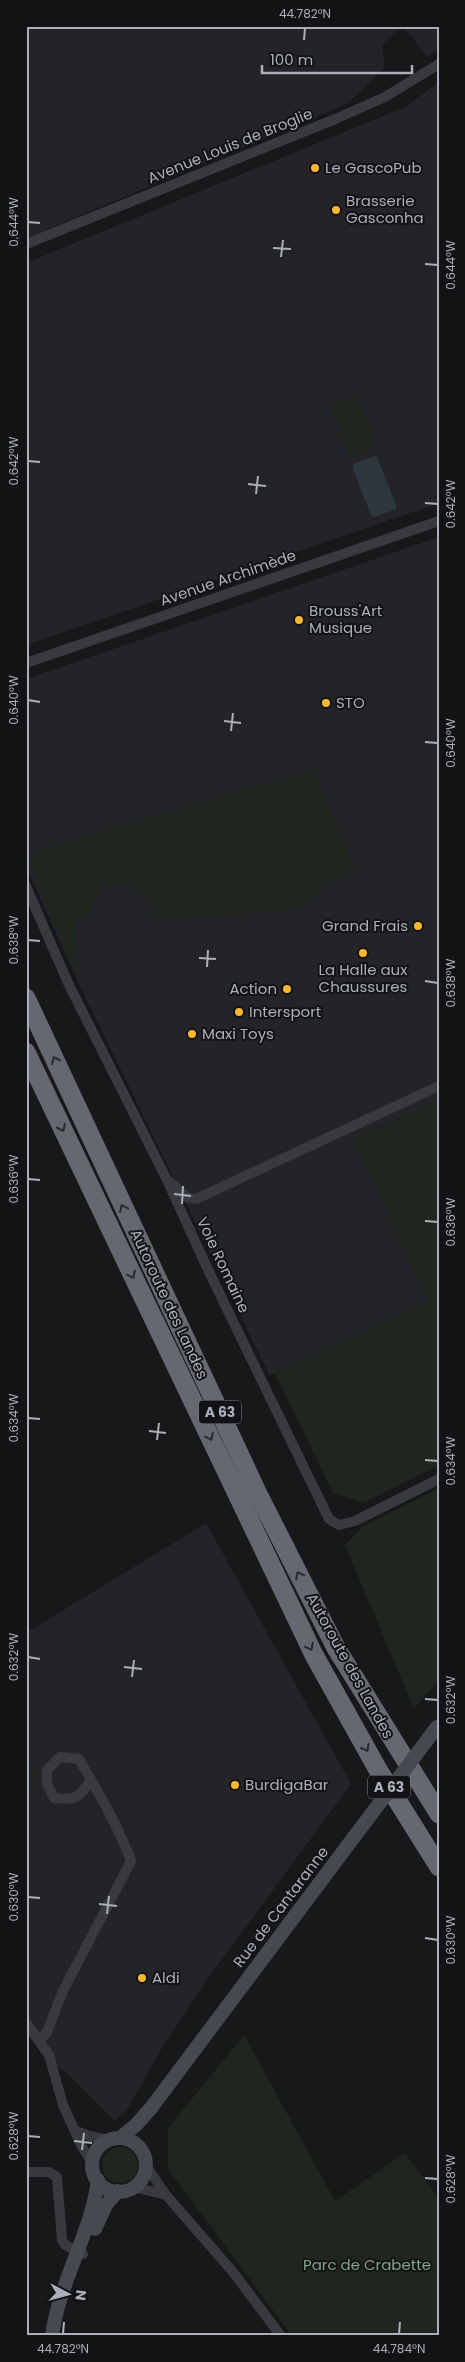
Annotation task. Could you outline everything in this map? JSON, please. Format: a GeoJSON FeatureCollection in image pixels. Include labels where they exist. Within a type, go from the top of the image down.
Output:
{"type":"FeatureCollection","features":[{"type":"Feature","properties":{"kind":"highway","name":"Autoroute des Landes"},"geometry":{"type":"LineString","coordinates":[[26,998],[258,1494],[336,1648],[439,1814]]}},
{"type":"Feature","properties":{"kind":"highway","name":"Autoroute des Landes"},"geometry":{"type":"LineString","coordinates":[[26,1052],[314,1655],[382,1776],[439,1867]]}},
{"type":"Feature","properties":{"kind":"street","name":"Avenue Louis de Broglie"},"geometry":{"type":"LineString","coordinates":[[26,244],[333,120],[385,97],[439,64]]}},
{"type":"Feature","properties":{"kind":"street","name":"Avenue Archimède"},"geometry":{"type":"LineString","coordinates":[[26,663],[439,521]]}},
{"type":"Feature","properties":{"kind":"street","name":"Voie Romaine"},"geometry":{"type":"LineString","coordinates":[[26,886],[68,982],[166,1178],[210,1274],[329,1518],[338,1525],[355,1521],[439,1479]]}},
{"type":"Feature","properties":{"kind":"street"},"geometry":{"type":"LineString","coordinates":[[166,1178],[188,1198],[196,1199],[439,1086]]}},
{"type":"Feature","properties":{"kind":"street","name":"Rue de Cantaranne"},"geometry":{"type":"LineString","coordinates":[[115,2139],[136,2125],[152,2108],[438,1726]]}},
{"type":"Feature","properties":{"kind":"street"},"geometry":{"type":"LineString","coordinates":[[40,2041],[47,2032],[63,1991],[131,1861],[122,1837],[91,1780],[79,1760],[60,1757],[47,1770],[47,1784],[54,1798],[68,1800],[80,1796],[91,1780]]}},
{"type":"Feature","properties":{"kind":"street"},"geometry":{"type":"LineString","coordinates":[[26,2023],[40,2041],[52,2063],[63,2105],[82,2147],[93,2164],[98,2180],[93,2211],[58,2336]]}},
{"type":"Feature","properties":{"kind":"street","name":"Rue de Cantaranne"},"geometry":{"type":"LineString","coordinates":[[142,2150],[143,2129],[152,2108]]}},
{"type":"Feature","properties":{"kind":"street"},"geometry":{"type":"LineString","coordinates":[[76,2131],[89,2136],[133,2141],[142,2150],[146,2166],[166,2195],[233,2272],[281,2336]]}},
{"type":"Feature","properties":{"kind":"street"},"geometry":{"type":"LineString","coordinates":[[93,2164],[98,2149],[115,2139]]}},
{"type":"Feature","properties":{"kind":"street"},"geometry":{"type":"LineString","coordinates":[[134,2187],[144,2174],[146,2166]]}},
{"type":"Feature","properties":{"kind":"street"},"geometry":{"type":"LineString","coordinates":[[26,2172],[49,2172],[57,2177],[62,2240],[65,2246],[81,2253]]}},
{"type":"Feature","properties":{"kind":"street"},"geometry":{"type":"LineString","coordinates":[[98,2180],[107,2188],[118,2191],[134,2187],[166,2195]]}},
{"type":"Feature","properties":{"kind":"street"},"geometry":{"type":"LineString","coordinates":[[52,2336],[62,2294],[106,2205],[118,2191]]}},
{"type":"Feature","properties":{"kind":"shaded area"},"geometry":{"type":"Polygon","coordinates":[[[26,26],[401,26],[382,45],[385,67],[347,104],[26,238],[26,26]]]}},
{"type":"Feature","properties":{"kind":"shaded area"},"geometry":{"type":"Polygon","coordinates":[[[403,26],[439,26],[439,49],[427,57],[403,26]]]}},
{"type":"Feature","properties":{"kind":"shaded area"},"geometry":{"type":"Polygon","coordinates":[[[439,82],[439,503],[26,645],[26,263],[405,107],[439,82]]]}},
{"type":"Feature","properties":{"kind":"shaded area"},"geometry":{"type":"Polygon","coordinates":[[[374,456],[377,457],[396,505],[396,509],[375,517],[371,515],[353,469],[353,464],[374,456]]]}},
{"type":"Feature","properties":{"kind":"shaded area"},"geometry":{"type":"Polygon","coordinates":[[[439,537],[439,1099],[352,1140],[429,1301],[270,1376],[82,990],[26,867],[26,679],[439,537]]]}},
{"type":"Feature","properties":{"kind":"shaded area"},"geometry":{"type":"Polygon","coordinates":[[[206,1523],[351,1784],[206,1981],[163,2046],[127,2110],[115,2121],[67,2073],[52,2063],[26,2023],[26,1633],[206,1523]]]}},
{"type":"Feature","properties":{"kind":"green space"},"geometry":{"type":"Polygon","coordinates":[[[357,395],[378,447],[351,458],[330,406],[357,395]]]}},
{"type":"Feature","properties":{"kind":"green space"},"geometry":{"type":"Polygon","coordinates":[[[315,769],[321,791],[357,868],[330,880],[307,905],[282,911],[154,920],[154,902],[135,889],[114,885],[99,890],[92,913],[75,919],[78,979],[26,854],[315,769]]]}},
{"type":"Feature","properties":{"kind":"green space"},"geometry":{"type":"Polygon","coordinates":[[[439,1099],[439,1465],[363,1503],[333,1493],[275,1373],[429,1301],[352,1140],[439,1099]]]}},
{"type":"Feature","properties":{"kind":"green space"},"geometry":{"type":"Polygon","coordinates":[[[439,1488],[439,1680],[414,1709],[345,1545],[362,1527],[439,1488]]]}},
{"type":"Feature","properties":{"kind":"green space"},"geometry":{"type":"Polygon","coordinates":[[[26,1756],[35,1767],[35,1787],[26,1794],[26,1756]]]}},
{"type":"Feature","properties":{"kind":"green space","name":"Parc de Crabette"},"geometry":{"type":"Polygon","coordinates":[[[244,2035],[335,2201],[405,2153],[439,2199],[439,2336],[292,2336],[168,2169],[168,2128],[244,2035]]]}},
{"type":"Feature","properties":{"kind":"green space"},"geometry":{"type":"Polygon","coordinates":[[[120,2147],[133,2152],[138,2165],[133,2178],[120,2183],[107,2178],[102,2165],[107,2152],[120,2147]]]}},
{"type":"Feature","properties":{"kind":"place","name":"Le GascoPub"},"geometry":{"type":"Point","coordinates":[315,168]}},
{"type":"Feature","properties":{"kind":"place","name":"Brasserie Gasconha"},"geometry":{"type":"Point","coordinates":[336,210]}},
{"type":"Feature","properties":{"kind":"place","name":"Brouss'Art Musique"},"geometry":{"type":"Point","coordinates":[299,620]}},
{"type":"Feature","properties":{"kind":"place","name":"STO"},"geometry":{"type":"Point","coordinates":[326,703]}},
{"type":"Feature","properties":{"kind":"place","name":"Grand Frais"},"geometry":{"type":"Point","coordinates":[418,926]}},
{"type":"Feature","properties":{"kind":"place","name":"La Halle aux Chaussures"},"geometry":{"type":"Point","coordinates":[363,953]}},
{"type":"Feature","properties":{"kind":"place","name":"Action"},"geometry":{"type":"Point","coordinates":[287,989]}},
{"type":"Feature","properties":{"kind":"place","name":"Intersport"},"geometry":{"type":"Point","coordinates":[239,1012]}},
{"type":"Feature","properties":{"kind":"place","name":"Maxi Toys"},"geometry":{"type":"Point","coordinates":[192,1034]}},
{"type":"Feature","properties":{"kind":"place","name":"BurdigaBar"},"geometry":{"type":"Point","coordinates":[235,1785]}},
{"type":"Feature","properties":{"kind":"place","name":"Aldi"},"geometry":{"type":"Point","coordinates":[142,1978]}}]}
